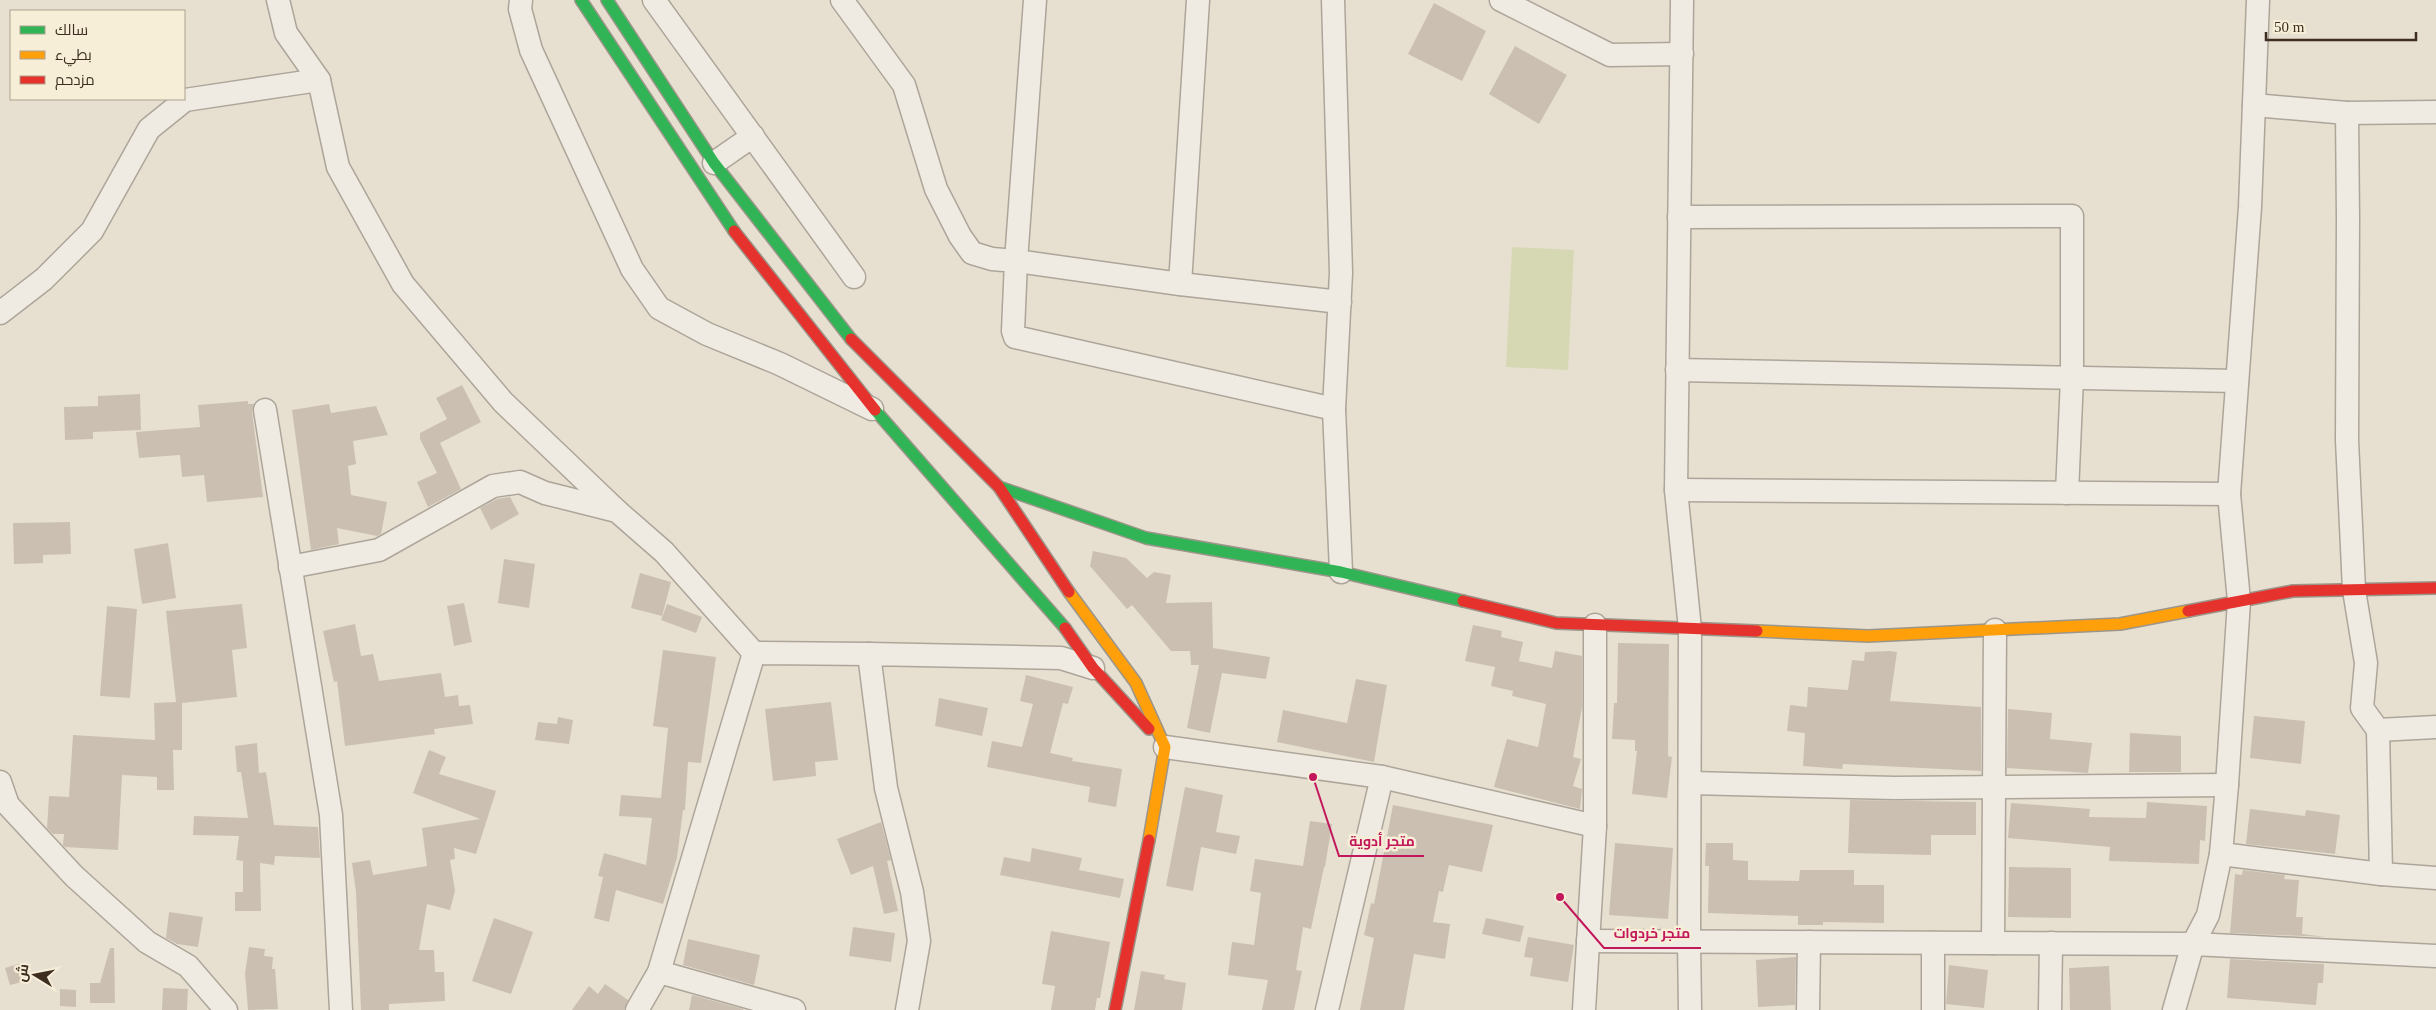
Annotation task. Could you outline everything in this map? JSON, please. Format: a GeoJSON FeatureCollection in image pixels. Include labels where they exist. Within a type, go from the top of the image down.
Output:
{"type":"FeatureCollection","features":[{"type":"Feature","properties":{"kind":"main road"},"geometry":{"type":"LineString","coordinates":[[581,0],[732,229],[874,409],[1040,598],[1077,643],[1093,668],[1165,747]]}},
{"type":"Feature","properties":{"kind":"main road"},"geometry":{"type":"LineString","coordinates":[[607,0],[714,162],[852,340],[1000,487],[1070,594],[1136,683],[1165,747],[1162,778],[1114,1010]]}},
{"type":"Feature","properties":{"kind":"main road"},"geometry":{"type":"LineString","coordinates":[[1000,487],[1146,538],[1341,572],[1556,623],[1868,636],[2120,624],[2293,591],[2436,588]]}},
{"type":"Feature","properties":{"kind":"street"},"geometry":{"type":"LineString","coordinates":[[278,0],[286,33],[319,80],[338,167],[403,284],[503,402],[617,511],[664,552],[754,653],[1061,658],[1093,668]]}},
{"type":"Feature","properties":{"kind":"street"},"geometry":{"type":"LineString","coordinates":[[521,0],[520,9],[531,50],[632,269],[659,308],[706,334],[780,364],[874,409]]}},
{"type":"Feature","properties":{"kind":"street"},"geometry":{"type":"LineString","coordinates":[[654,0],[854,276]]}},
{"type":"Feature","properties":{"kind":"street"},"geometry":{"type":"LineString","coordinates":[[842,0],[904,85],[936,189],[960,236],[972,253],[992,259],[1180,284],[1340,302]]}},
{"type":"Feature","properties":{"kind":"street"},"geometry":{"type":"LineString","coordinates":[[1035,0],[1016,261],[1013,331],[1015,337],[1334,409]]}},
{"type":"Feature","properties":{"kind":"street"},"geometry":{"type":"LineString","coordinates":[[1180,284],[1198,0]]}},
{"type":"Feature","properties":{"kind":"street"},"geometry":{"type":"LineString","coordinates":[[1333,0],[1341,273],[1334,409],[1341,572]]}},
{"type":"Feature","properties":{"kind":"street"},"geometry":{"type":"LineString","coordinates":[[1502,0],[1610,55],[1682,54]]}},
{"type":"Feature","properties":{"kind":"street"},"geometry":{"type":"LineString","coordinates":[[1682,0],[1676,490],[1690,628],[1691,783],[1688,942],[1690,1010]]}},
{"type":"Feature","properties":{"kind":"street"},"geometry":{"type":"LineString","coordinates":[[2174,1010],[2193,944],[2208,915],[2221,854],[2227,785],[2239,602],[2229,494],[2250,207],[2258,0]]}},
{"type":"Feature","properties":{"kind":"street"},"geometry":{"type":"LineString","coordinates":[[0,313],[44,279],[92,231],[149,129],[185,100],[319,80]]}},
{"type":"Feature","properties":{"kind":"street"},"geometry":{"type":"LineString","coordinates":[[2254,105],[2346,113],[2436,112]]}},
{"type":"Feature","properties":{"kind":"street"},"geometry":{"type":"LineString","coordinates":[[2346,113],[2348,219],[2347,440],[2354,590],[2366,663],[2362,708],[2378,730],[2380,874]]}},
{"type":"Feature","properties":{"kind":"street"},"geometry":{"type":"LineString","coordinates":[[714,162],[753,136]]}},
{"type":"Feature","properties":{"kind":"street"},"geometry":{"type":"LineString","coordinates":[[1679,217],[2072,216],[2072,378],[2067,493]]}},
{"type":"Feature","properties":{"kind":"street"},"geometry":{"type":"LineString","coordinates":[[1677,370],[2237,382]]}},
{"type":"Feature","properties":{"kind":"street"},"geometry":{"type":"LineString","coordinates":[[265,410],[331,815],[340,1010]]}},
{"type":"Feature","properties":{"kind":"street"},"geometry":{"type":"LineString","coordinates":[[290,566],[379,550],[493,486],[520,482],[546,493],[617,511]]}},
{"type":"Feature","properties":{"kind":"street"},"geometry":{"type":"LineString","coordinates":[[1676,490],[2229,494]]}},
{"type":"Feature","properties":{"kind":"street"},"geometry":{"type":"LineString","coordinates":[[1584,1010],[1595,826],[1595,625]]}},
{"type":"Feature","properties":{"kind":"street"},"geometry":{"type":"LineString","coordinates":[[1993,943],[1995,630]]}},
{"type":"Feature","properties":{"kind":"street"},"geometry":{"type":"LineString","coordinates":[[638,1010],[659,972],[754,653]]}},
{"type":"Feature","properties":{"kind":"street"},"geometry":{"type":"LineString","coordinates":[[869,654],[886,788],[912,892],[919,941],[907,1010]]}},
{"type":"Feature","properties":{"kind":"street"},"geometry":{"type":"LineString","coordinates":[[2378,730],[2436,727]]}},
{"type":"Feature","properties":{"kind":"street"},"geometry":{"type":"LineString","coordinates":[[1165,747],[1382,777],[1595,826]]}},
{"type":"Feature","properties":{"kind":"street"},"geometry":{"type":"LineString","coordinates":[[1327,1010],[1382,777]]}},
{"type":"Feature","properties":{"kind":"street"},"geometry":{"type":"LineString","coordinates":[[0,782],[8,805],[74,876],[147,942],[188,966],[226,1010]]}},
{"type":"Feature","properties":{"kind":"street"},"geometry":{"type":"LineString","coordinates":[[1691,783],[1895,788],[2227,785]]}},
{"type":"Feature","properties":{"kind":"street"},"geometry":{"type":"LineString","coordinates":[[2221,854],[2380,874],[2436,878]]}},
{"type":"Feature","properties":{"kind":"street"},"geometry":{"type":"LineString","coordinates":[[1588,941],[2193,944],[2436,956]]}},
{"type":"Feature","properties":{"kind":"street"},"geometry":{"type":"LineString","coordinates":[[1808,1010],[1809,942]]}},
{"type":"Feature","properties":{"kind":"street"},"geometry":{"type":"LineString","coordinates":[[1933,943],[1933,1010]]}},
{"type":"Feature","properties":{"kind":"street"},"geometry":{"type":"LineString","coordinates":[[2050,1010],[2051,943]]}},
{"type":"Feature","properties":{"kind":"street"},"geometry":{"type":"LineString","coordinates":[[659,972],[794,1010]]}},
{"type":"Feature","properties":{"kind":"green space"},"geometry":{"type":"Polygon","coordinates":[[[1512,247],[1574,250],[1568,370],[1506,367],[1512,247]]]}},
{"type":"Feature","properties":{"kind":"building"},"geometry":{"type":"Polygon","coordinates":[[[1434,3],[1486,31],[1462,81],[1408,54],[1434,3]]]}},
{"type":"Feature","properties":{"kind":"building"},"geometry":{"type":"Polygon","coordinates":[[[1515,46],[1567,75],[1539,124],[1489,94],[1515,46]]]}},
{"type":"Feature","properties":{"kind":"building"},"geometry":{"type":"Polygon","coordinates":[[[462,385],[481,422],[440,443],[461,489],[428,507],[417,482],[437,473],[420,439],[420,433],[447,419],[436,398],[462,385]]]}},
{"type":"Feature","properties":{"kind":"building"},"geometry":{"type":"Polygon","coordinates":[[[140,394],[141,430],[93,432],[93,439],[65,440],[64,407],[98,406],[98,396],[140,394]]]}},
{"type":"Feature","properties":{"kind":"building"},"geometry":{"type":"Polygon","coordinates":[[[248,401],[248,404],[254,404],[252,412],[263,497],[207,502],[204,475],[182,477],[180,455],[139,458],[136,432],[200,427],[198,405],[248,401]]]}},
{"type":"Feature","properties":{"kind":"building"},"geometry":{"type":"Polygon","coordinates":[[[329,404],[331,413],[376,406],[388,435],[353,441],[356,464],[348,466],[351,495],[387,502],[381,534],[377,536],[337,528],[339,544],[311,550],[292,410],[329,404]]]}},
{"type":"Feature","properties":{"kind":"building"},"geometry":{"type":"Polygon","coordinates":[[[510,497],[519,514],[491,530],[480,508],[497,499],[510,497]]]}},
{"type":"Feature","properties":{"kind":"building"},"geometry":{"type":"Polygon","coordinates":[[[70,522],[71,554],[43,555],[43,563],[14,564],[13,523],[70,522]]]}},
{"type":"Feature","properties":{"kind":"building"},"geometry":{"type":"Polygon","coordinates":[[[168,543],[176,598],[142,604],[134,549],[168,543]]]}},
{"type":"Feature","properties":{"kind":"building"},"geometry":{"type":"Polygon","coordinates":[[[1093,551],[1126,558],[1147,578],[1154,572],[1171,575],[1166,603],[1212,602],[1213,648],[1270,657],[1266,679],[1222,673],[1210,733],[1187,728],[1199,665],[1191,665],[1190,651],[1171,651],[1132,605],[1127,609],[1090,566],[1093,551]]]}},
{"type":"Feature","properties":{"kind":"building"},"geometry":{"type":"Polygon","coordinates":[[[504,559],[535,564],[529,608],[498,603],[504,559]]]}},
{"type":"Feature","properties":{"kind":"building"},"geometry":{"type":"Polygon","coordinates":[[[640,573],[671,582],[662,616],[631,608],[640,573]]]}},
{"type":"Feature","properties":{"kind":"building"},"geometry":{"type":"Polygon","coordinates":[[[464,603],[472,642],[454,646],[447,606],[464,603]]]}},
{"type":"Feature","properties":{"kind":"building"},"geometry":{"type":"Polygon","coordinates":[[[242,604],[247,648],[232,650],[237,697],[182,703],[182,750],[173,750],[174,790],[157,790],[157,777],[122,775],[118,850],[65,847],[63,845],[64,834],[53,834],[47,828],[49,796],[69,797],[73,735],[155,740],[154,703],[176,702],[166,611],[242,604]]]}},
{"type":"Feature","properties":{"kind":"building"},"geometry":{"type":"Polygon","coordinates":[[[667,604],[702,617],[696,633],[661,620],[667,604]]]}},
{"type":"Feature","properties":{"kind":"building"},"geometry":{"type":"Polygon","coordinates":[[[107,606],[137,609],[130,698],[100,696],[107,606]]]}},
{"type":"Feature","properties":{"kind":"building"},"geometry":{"type":"Polygon","coordinates":[[[355,624],[361,656],[373,654],[379,681],[441,673],[445,697],[458,695],[459,706],[470,705],[473,724],[434,729],[435,734],[345,746],[337,681],[334,682],[323,631],[355,624]]]}},
{"type":"Feature","properties":{"kind":"building"},"geometry":{"type":"Polygon","coordinates":[[[1473,625],[1502,631],[1501,637],[1523,642],[1519,661],[1552,668],[1555,651],[1582,656],[1582,707],[1573,757],[1581,759],[1573,786],[1582,789],[1580,809],[1494,787],[1507,739],[1538,747],[1546,704],[1512,696],[1513,691],[1491,686],[1495,667],[1465,661],[1473,625]]]}},
{"type":"Feature","properties":{"kind":"building"},"geometry":{"type":"Polygon","coordinates":[[[1618,643],[1669,644],[1668,756],[1672,757],[1667,798],[1632,794],[1637,751],[1635,751],[1635,740],[1612,739],[1614,703],[1617,703],[1618,643]]]}},
{"type":"Feature","properties":{"kind":"building"},"geometry":{"type":"Polygon","coordinates":[[[663,650],[716,657],[701,763],[688,762],[685,810],[683,810],[677,858],[663,904],[616,890],[609,922],[594,918],[603,877],[598,876],[604,853],[646,865],[652,818],[619,816],[621,795],[661,798],[668,728],[653,726],[663,650]]]}},
{"type":"Feature","properties":{"kind":"building"},"geometry":{"type":"Polygon","coordinates":[[[1865,652],[1897,652],[1890,701],[1981,707],[1981,771],[1843,764],[1842,769],[1803,766],[1805,733],[1787,731],[1790,705],[1807,707],[1808,687],[1848,690],[1852,660],[1864,661],[1865,652]]]}},
{"type":"Feature","properties":{"kind":"building"},"geometry":{"type":"Polygon","coordinates":[[[1026,675],[1073,687],[1068,704],[1063,703],[1050,753],[1073,758],[1072,761],[1122,769],[1116,807],[1088,802],[1090,787],[987,767],[992,741],[1022,747],[1033,704],[1020,701],[1026,675]]]}},
{"type":"Feature","properties":{"kind":"building"},"geometry":{"type":"Polygon","coordinates":[[[1356,679],[1387,685],[1374,762],[1277,742],[1283,710],[1347,723],[1356,679]]]}},
{"type":"Feature","properties":{"kind":"building"},"geometry":{"type":"Polygon","coordinates":[[[939,698],[988,708],[982,736],[935,726],[939,698]]]}},
{"type":"Feature","properties":{"kind":"building"},"geometry":{"type":"Polygon","coordinates":[[[831,702],[838,760],[815,762],[816,776],[773,781],[765,709],[831,702]]]}},
{"type":"Feature","properties":{"kind":"building"},"geometry":{"type":"Polygon","coordinates":[[[2008,709],[2052,713],[2050,739],[2092,743],[2088,773],[2007,768],[2008,709]]]}},
{"type":"Feature","properties":{"kind":"building"},"geometry":{"type":"Polygon","coordinates":[[[2254,716],[2305,721],[2301,764],[2250,758],[2254,716]]]}},
{"type":"Feature","properties":{"kind":"building"},"geometry":{"type":"Polygon","coordinates":[[[558,717],[573,720],[569,744],[535,740],[538,722],[557,724],[558,717]]]}},
{"type":"Feature","properties":{"kind":"building"},"geometry":{"type":"Polygon","coordinates":[[[2130,733],[2181,736],[2181,772],[2129,772],[2130,733]]]}},
{"type":"Feature","properties":{"kind":"building"},"geometry":{"type":"Polygon","coordinates":[[[257,743],[259,773],[266,772],[274,825],[318,827],[320,858],[275,856],[274,865],[260,863],[261,911],[235,911],[235,892],[243,892],[243,861],[236,860],[239,836],[193,835],[194,816],[248,818],[241,772],[237,772],[235,746],[257,743]]]}},
{"type":"Feature","properties":{"kind":"building"},"geometry":{"type":"Polygon","coordinates":[[[429,750],[446,757],[439,774],[496,791],[476,854],[454,848],[455,859],[450,860],[455,891],[450,910],[427,904],[419,950],[434,950],[435,972],[444,972],[445,1001],[389,1004],[389,1010],[361,1010],[356,892],[352,863],[370,860],[373,875],[427,866],[422,828],[480,819],[413,793],[429,750]]]}},
{"type":"Feature","properties":{"kind":"building"},"geometry":{"type":"Polygon","coordinates":[[[1185,787],[1223,795],[1216,832],[1240,836],[1236,854],[1201,847],[1193,891],[1166,886],[1185,787]]]}},
{"type":"Feature","properties":{"kind":"building"},"geometry":{"type":"Polygon","coordinates":[[[1850,800],[1976,802],[1976,835],[1931,835],[1931,855],[1848,853],[1850,800]]]}},
{"type":"Feature","properties":{"kind":"building"},"geometry":{"type":"Polygon","coordinates":[[[2147,802],[2207,806],[2205,841],[2200,840],[2199,864],[2109,861],[2110,847],[2008,838],[2011,803],[2090,809],[2089,817],[2146,818],[2147,802]]]}},
{"type":"Feature","properties":{"kind":"building"},"geometry":{"type":"Polygon","coordinates":[[[1393,805],[1493,825],[1482,872],[1449,865],[1443,892],[1439,891],[1433,922],[1450,924],[1445,959],[1414,954],[1404,1010],[1360,1010],[1374,938],[1364,935],[1371,903],[1374,904],[1393,805]]]}},
{"type":"Feature","properties":{"kind":"building"},"geometry":{"type":"Polygon","coordinates":[[[2250,809],[2305,816],[2306,810],[2340,815],[2335,854],[2246,844],[2250,809]]]}},
{"type":"Feature","properties":{"kind":"building"},"geometry":{"type":"Polygon","coordinates":[[[1310,821],[1332,824],[1325,867],[1311,929],[1303,927],[1296,970],[1302,971],[1294,1010],[1262,1010],[1268,980],[1228,975],[1232,942],[1254,945],[1261,893],[1250,891],[1255,859],[1303,866],[1310,821]]]}},
{"type":"Feature","properties":{"kind":"building"},"geometry":{"type":"Polygon","coordinates":[[[881,822],[891,860],[887,861],[898,911],[884,914],[873,866],[851,875],[837,839],[881,822]]]}},
{"type":"Feature","properties":{"kind":"building"},"geometry":{"type":"Polygon","coordinates":[[[1615,843],[1673,848],[1668,919],[1609,915],[1615,843]]]}},
{"type":"Feature","properties":{"kind":"building"},"geometry":{"type":"Polygon","coordinates":[[[1706,843],[1733,843],[1733,860],[1748,861],[1748,880],[1799,881],[1800,870],[1854,870],[1854,885],[1884,885],[1884,923],[1823,922],[1823,925],[1798,925],[1798,916],[1708,913],[1709,866],[1705,866],[1706,843]]]}},
{"type":"Feature","properties":{"kind":"building"},"geometry":{"type":"Polygon","coordinates":[[[1032,848],[1082,858],[1079,870],[1124,879],[1120,898],[1000,875],[1004,857],[1030,862],[1032,848]]]}},
{"type":"Feature","properties":{"kind":"building"},"geometry":{"type":"Polygon","coordinates":[[[2009,867],[2071,868],[2071,918],[2008,917],[2009,867]]]}},
{"type":"Feature","properties":{"kind":"building"},"geometry":{"type":"Polygon","coordinates":[[[2243,870],[2285,875],[2284,879],[2299,880],[2296,917],[2303,917],[2302,934],[2326,937],[2230,933],[2235,874],[2242,875],[2243,870]]]}},
{"type":"Feature","properties":{"kind":"building"},"geometry":{"type":"Polygon","coordinates":[[[169,912],[203,917],[198,947],[177,944],[166,938],[169,912]]]}},
{"type":"Feature","properties":{"kind":"building"},"geometry":{"type":"Polygon","coordinates":[[[494,918],[533,932],[511,994],[472,981],[494,918]]]}},
{"type":"Feature","properties":{"kind":"building"},"geometry":{"type":"Polygon","coordinates":[[[1486,918],[1524,926],[1520,942],[1482,934],[1486,918]]]}},
{"type":"Feature","properties":{"kind":"building"},"geometry":{"type":"Polygon","coordinates":[[[853,927],[895,933],[891,962],[849,956],[853,927]]]}},
{"type":"Feature","properties":{"kind":"building"},"geometry":{"type":"Polygon","coordinates":[[[1051,931],[1110,942],[1100,998],[1097,998],[1095,1010],[1051,1010],[1055,986],[1042,984],[1051,931]]]}},
{"type":"Feature","properties":{"kind":"building"},"geometry":{"type":"Polygon","coordinates":[[[1528,937],[1574,945],[1568,982],[1530,976],[1533,958],[1524,957],[1528,937]]]}},
{"type":"Feature","properties":{"kind":"building"},"geometry":{"type":"Polygon","coordinates":[[[688,939],[760,955],[754,985],[683,965],[688,939]]]}},
{"type":"Feature","properties":{"kind":"building"},"geometry":{"type":"Polygon","coordinates":[[[249,947],[265,949],[264,956],[273,957],[272,969],[275,969],[278,1009],[248,1010],[245,973],[249,947]]]}},
{"type":"Feature","properties":{"kind":"building"},"geometry":{"type":"Polygon","coordinates":[[[110,948],[114,948],[115,1003],[90,1003],[90,983],[100,983],[110,948]]]}},
{"type":"Feature","properties":{"kind":"building"},"geometry":{"type":"Polygon","coordinates":[[[1796,957],[1795,1005],[1758,1007],[1756,960],[1796,957]]]}},
{"type":"Feature","properties":{"kind":"building"},"geometry":{"type":"Polygon","coordinates":[[[2230,959],[2324,964],[2323,983],[2318,983],[2316,1005],[2227,998],[2230,959]]]}},
{"type":"Feature","properties":{"kind":"building"},"geometry":{"type":"Polygon","coordinates":[[[21,963],[26,981],[10,985],[5,968],[21,963]]]}},
{"type":"Feature","properties":{"kind":"building"},"geometry":{"type":"Polygon","coordinates":[[[1949,965],[1988,970],[1984,1008],[1946,1004],[1949,965]]]}},
{"type":"Feature","properties":{"kind":"building"},"geometry":{"type":"Polygon","coordinates":[[[2109,966],[2111,1010],[2070,1010],[2069,968],[2109,966]]]}},
{"type":"Feature","properties":{"kind":"building"},"geometry":{"type":"Polygon","coordinates":[[[1141,971],[1165,975],[1164,979],[1186,983],[1182,1010],[1134,1010],[1141,971]]]}},
{"type":"Feature","properties":{"kind":"building"},"geometry":{"type":"Polygon","coordinates":[[[605,984],[628,1000],[624,1010],[572,1010],[589,986],[598,994],[605,984]]]}},
{"type":"Feature","properties":{"kind":"building"},"geometry":{"type":"Polygon","coordinates":[[[163,988],[188,989],[187,1010],[162,1010],[163,988]]]}},
{"type":"Feature","properties":{"kind":"building"},"geometry":{"type":"Polygon","coordinates":[[[60,989],[76,990],[76,1007],[60,1006],[60,989]]]}},
{"type":"Feature","properties":{"kind":"building"},"geometry":{"type":"Polygon","coordinates":[[[692,995],[743,1009],[743,1010],[689,1010],[692,995]]]}},
{"type":"Feature","properties":{"kind":"traffic: fast"},"geometry":{"type":"LineString","coordinates":[[581,0],[734,231]]}},
{"type":"Feature","properties":{"kind":"traffic: fast"},"geometry":{"type":"LineString","coordinates":[[607,0],[714,163],[851,339]]}},
{"type":"Feature","properties":{"kind":"traffic: fast"},"geometry":{"type":"LineString","coordinates":[[875,410],[1065,628]]}},
{"type":"Feature","properties":{"kind":"traffic: fast"},"geometry":{"type":"LineString","coordinates":[[999,487],[1146,538],[1341,572],[1463,601]]}},
{"type":"Feature","properties":{"kind":"traffic: slow"},"geometry":{"type":"LineString","coordinates":[[1069,592],[1136,683],[1165,747],[1149,840]]}},
{"type":"Feature","properties":{"kind":"traffic: slow"},"geometry":{"type":"LineString","coordinates":[[1757,631],[1868,636],[2120,624],[2188,611]]}},
{"type":"Feature","properties":{"kind":"traffic: jam"},"geometry":{"type":"LineString","coordinates":[[734,231],[875,410]]}},
{"type":"Feature","properties":{"kind":"traffic: jam"},"geometry":{"type":"LineString","coordinates":[[851,339],[999,487],[1069,592]]}},
{"type":"Feature","properties":{"kind":"traffic: jam"},"geometry":{"type":"LineString","coordinates":[[2188,611],[2293,591],[2436,588]]}},
{"type":"Feature","properties":{"kind":"traffic: jam"},"geometry":{"type":"LineString","coordinates":[[1463,601],[1556,623],[1757,631]]}},
{"type":"Feature","properties":{"kind":"traffic: jam"},"geometry":{"type":"LineString","coordinates":[[1065,628],[1093,668],[1149,729]]}},
{"type":"Feature","properties":{"kind":"traffic: jam"},"geometry":{"type":"LineString","coordinates":[[1115,1010],[1149,840]]}},
{"type":"Feature","properties":{"kind":"place","name":"متجر أدوية"},"geometry":{"type":"Point","coordinates":[1313,777]}},
{"type":"Feature","properties":{"kind":"place","name":"متجر خردوات"},"geometry":{"type":"Point","coordinates":[1560,897]}}]}
